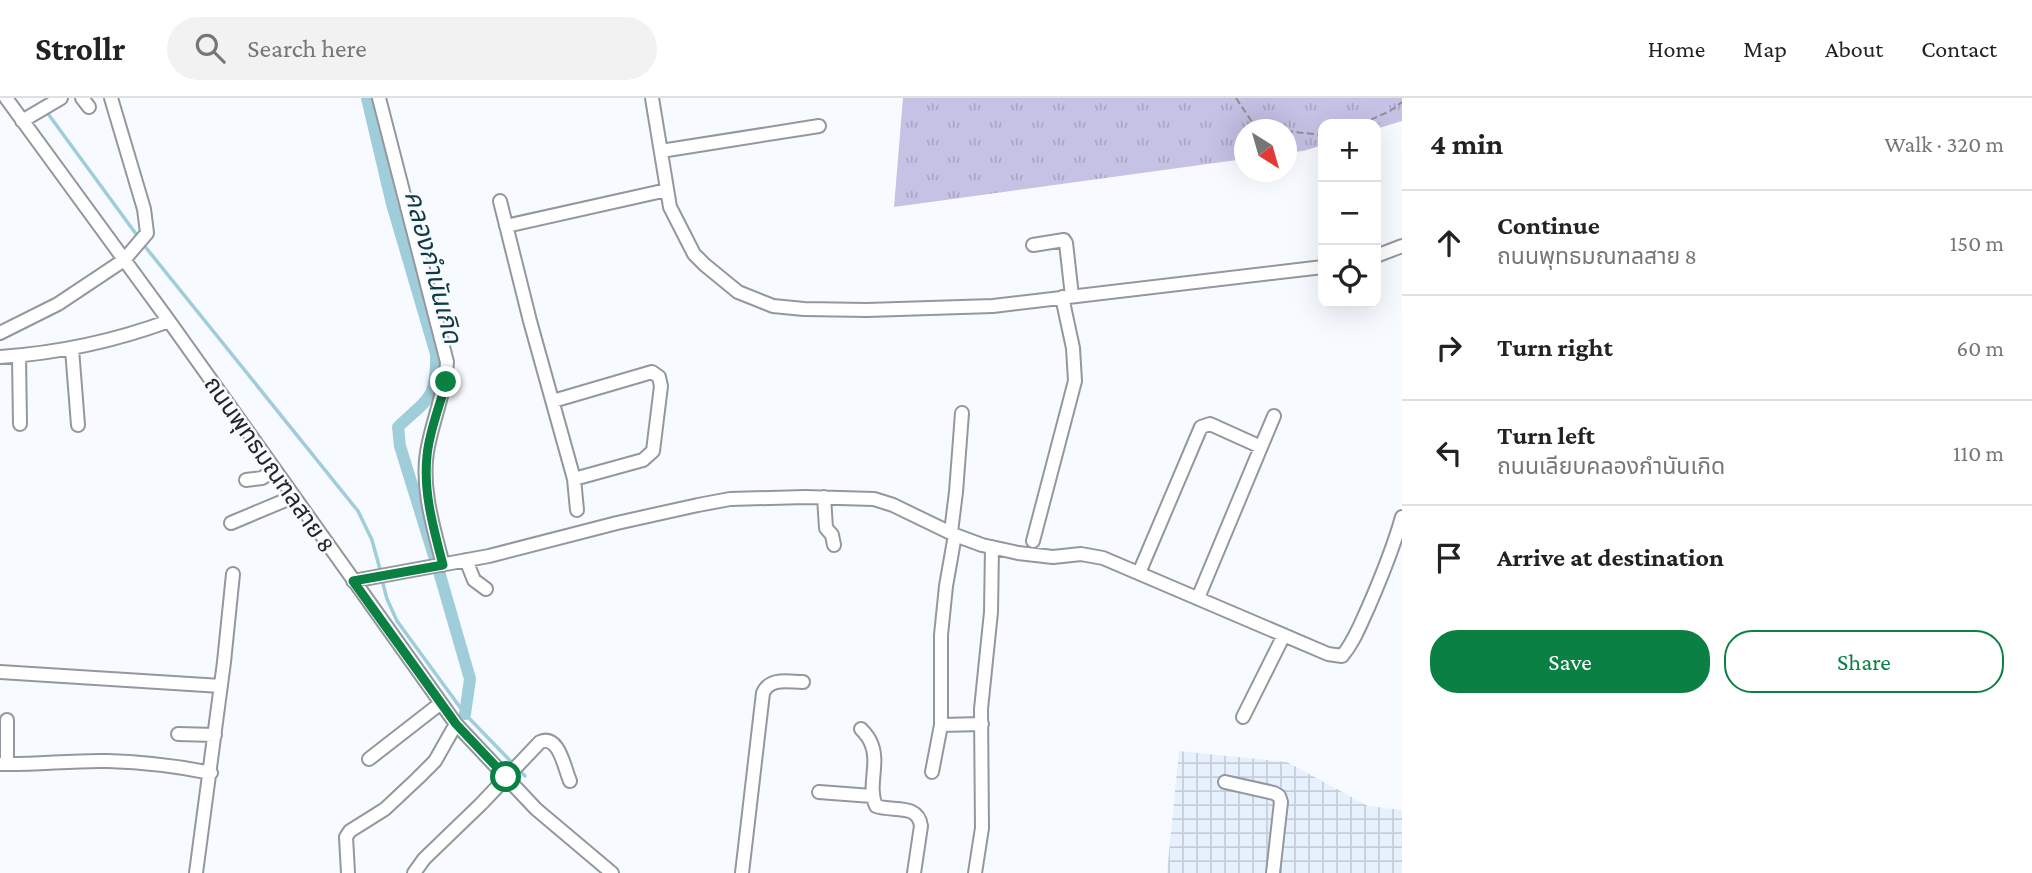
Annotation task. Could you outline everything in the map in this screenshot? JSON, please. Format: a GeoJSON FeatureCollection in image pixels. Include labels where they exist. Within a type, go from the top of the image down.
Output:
{"type":"FeatureCollection","features":[{"type":"Feature","properties":{"kind":"street","name":"ถนนพุทธมณฑลสาย 8"},"geometry":{"type":"LineString","coordinates":[[6,98],[169,321],[456,724],[536,809],[612,873]]}},
{"type":"Feature","properties":{"kind":"street"},"geometry":{"type":"LineString","coordinates":[[22,121],[61,98]]}},
{"type":"Feature","properties":{"kind":"street"},"geometry":{"type":"LineString","coordinates":[[0,332],[58,303],[124,260],[147,233],[144,209],[111,98]]}},
{"type":"Feature","properties":{"kind":"street"},"geometry":{"type":"LineString","coordinates":[[379,98],[447,362],[446,382],[427,455],[426,477],[431,520],[443,565]]}},
{"type":"Feature","properties":{"kind":"street"},"geometry":{"type":"LineString","coordinates":[[652,98],[670,207],[694,254],[738,292],[773,306],[804,309],[993,306],[1318,268]]}},
{"type":"Feature","properties":{"kind":"street"},"geometry":{"type":"LineString","coordinates":[[661,151],[819,126]]}},
{"type":"Feature","properties":{"kind":"street"},"geometry":{"type":"LineString","coordinates":[[506,226],[667,190]]}},
{"type":"Feature","properties":{"kind":"street"},"geometry":{"type":"LineString","coordinates":[[500,201],[574,479],[577,510]]}},
{"type":"Feature","properties":{"kind":"street"},"geometry":{"type":"LineString","coordinates":[[1033,245],[1064,240],[1066,243],[1067,297],[1075,381],[1033,541]]}},
{"type":"Feature","properties":{"kind":"street"},"geometry":{"type":"LineString","coordinates":[[1381,254],[1402,246]]}},
{"type":"Feature","properties":{"kind":"street"},"geometry":{"type":"LineString","coordinates":[[0,357],[72,349],[130,336],[169,321]]}},
{"type":"Feature","properties":{"kind":"street"},"geometry":{"type":"LineString","coordinates":[[72,349],[78,425]]}},
{"type":"Feature","properties":{"kind":"street"},"geometry":{"type":"LineString","coordinates":[[19,356],[20,424]]}},
{"type":"Feature","properties":{"kind":"street"},"geometry":{"type":"LineString","coordinates":[[553,401],[652,372],[659,377],[661,386],[653,451],[643,460],[574,479]]}},
{"type":"Feature","properties":{"kind":"street"},"geometry":{"type":"LineString","coordinates":[[932,772],[941,725],[941,635],[953,533],[962,413]]}},
{"type":"Feature","properties":{"kind":"street"},"geometry":{"type":"LineString","coordinates":[[1198,598],[1274,416]]}},
{"type":"Feature","properties":{"kind":"street"},"geometry":{"type":"LineString","coordinates":[[1139,573],[1201,427],[1210,424],[1261,447]]}},
{"type":"Feature","properties":{"kind":"street"},"geometry":{"type":"LineString","coordinates":[[246,480],[262,478],[274,470]]}},
{"type":"Feature","properties":{"kind":"street"},"geometry":{"type":"LineString","coordinates":[[231,523],[293,497]]}},
{"type":"Feature","properties":{"kind":"street"},"geometry":{"type":"LineString","coordinates":[[824,497],[827,528],[834,545]]}},
{"type":"Feature","properties":{"kind":"street"},"geometry":{"type":"LineString","coordinates":[[353,581],[466,560],[730,499],[874,499],[992,547],[1018,553],[1053,556],[1081,554],[1103,558],[1328,654],[1342,656],[1351,645],[1397,549],[1402,517]]}},
{"type":"Feature","properties":{"kind":"street"},"geometry":{"type":"LineString","coordinates":[[975,873],[982,828],[981,709],[991,612],[992,547]]}},
{"type":"Feature","properties":{"kind":"street"},"geometry":{"type":"LineString","coordinates":[[466,560],[474,580],[486,589]]}},
{"type":"Feature","properties":{"kind":"street"},"geometry":{"type":"LineString","coordinates":[[196,873],[211,774],[233,574]]}},
{"type":"Feature","properties":{"kind":"street"},"geometry":{"type":"LineString","coordinates":[[1243,717],[1284,635]]}},
{"type":"Feature","properties":{"kind":"street"},"geometry":{"type":"LineString","coordinates":[[0,672],[221,686]]}},
{"type":"Feature","properties":{"kind":"street"},"geometry":{"type":"LineString","coordinates":[[742,873],[763,693],[766,686],[772,682],[803,682]]}},
{"type":"Feature","properties":{"kind":"street"},"geometry":{"type":"LineString","coordinates":[[369,759],[441,704]]}},
{"type":"Feature","properties":{"kind":"street"},"geometry":{"type":"LineString","coordinates":[[8,720],[4,764],[109,761],[173,766],[211,774]]}},
{"type":"Feature","properties":{"kind":"street"},"geometry":{"type":"LineString","coordinates":[[348,873],[345,844],[350,831],[384,809],[435,761],[456,724]]}},
{"type":"Feature","properties":{"kind":"street"},"geometry":{"type":"LineString","coordinates":[[941,725],[982,724]]}},
{"type":"Feature","properties":{"kind":"street"},"geometry":{"type":"LineString","coordinates":[[862,729],[871,741],[874,751],[872,796],[876,806],[908,810],[916,813],[920,819],[914,873]]}},
{"type":"Feature","properties":{"kind":"street"},"geometry":{"type":"LineString","coordinates":[[178,734],[215,735]]}},
{"type":"Feature","properties":{"kind":"street"},"geometry":{"type":"LineString","coordinates":[[414,873],[424,859],[540,742],[551,740],[557,747],[570,781]]}},
{"type":"Feature","properties":{"kind":"street"},"geometry":{"type":"LineString","coordinates":[[1225,782],[1279,796],[1281,802],[1273,873]]}},
{"type":"Feature","properties":{"kind":"street"},"geometry":{"type":"LineString","coordinates":[[819,792],[872,796]]}},
{"type":"Feature","properties":{"kind":"path"},"geometry":{"type":"LineString","coordinates":[[1236,98],[1250,119]]}},
{"type":"Feature","properties":{"kind":"path"},"geometry":{"type":"LineString","coordinates":[[1372,119],[1402,102]]}},
{"type":"Feature","properties":{"kind":"path"},"geometry":{"type":"LineString","coordinates":[[1297,132],[1318,134]]}},
{"type":"Feature","properties":{"kind":"shaded area"},"geometry":{"type":"Polygon","coordinates":[[[1179,751],[1287,762],[1368,806],[1402,810],[1402,873],[1167,873],[1179,751]]]}},
{"type":"Feature","properties":{"kind":"green space"},"geometry":{"type":"Polygon","coordinates":[[[903,98],[1402,98],[1402,121],[1381,127],[1381,119],[1318,119],[1318,146],[1303,151],[1297,152],[1297,119],[1234,119],[1234,160],[894,207],[903,98]]]}},
{"type":"Feature","properties":{"kind":"waterway","name":"คลองกำนันเกิด"},"geometry":{"type":"LineString","coordinates":[[367,98],[392,204],[436,354],[435,381],[429,397],[398,427],[400,446],[434,556]]}},
{"type":"Feature","properties":{"kind":"waterway"},"geometry":{"type":"LineString","coordinates":[[46,111],[139,238]]}},
{"type":"Feature","properties":{"kind":"waterway"},"geometry":{"type":"LineString","coordinates":[[143,244],[358,511],[372,540],[381,573]]}},
{"type":"Feature","properties":{"kind":"waterway","name":"คลองกำนันเกิด"},"geometry":{"type":"LineString","coordinates":[[440,575],[470,679],[465,714]]}},
{"type":"Feature","properties":{"kind":"waterway"},"geometry":{"type":"LineString","coordinates":[[382,580],[397,621],[465,714],[525,776]]}},
{"type":"Feature","properties":{"kind":"route"},"geometry":{"type":"LineString","coordinates":[[446,382],[431,435],[426,477],[431,520],[443,565],[353,581],[456,724],[506,777]]}}]}
